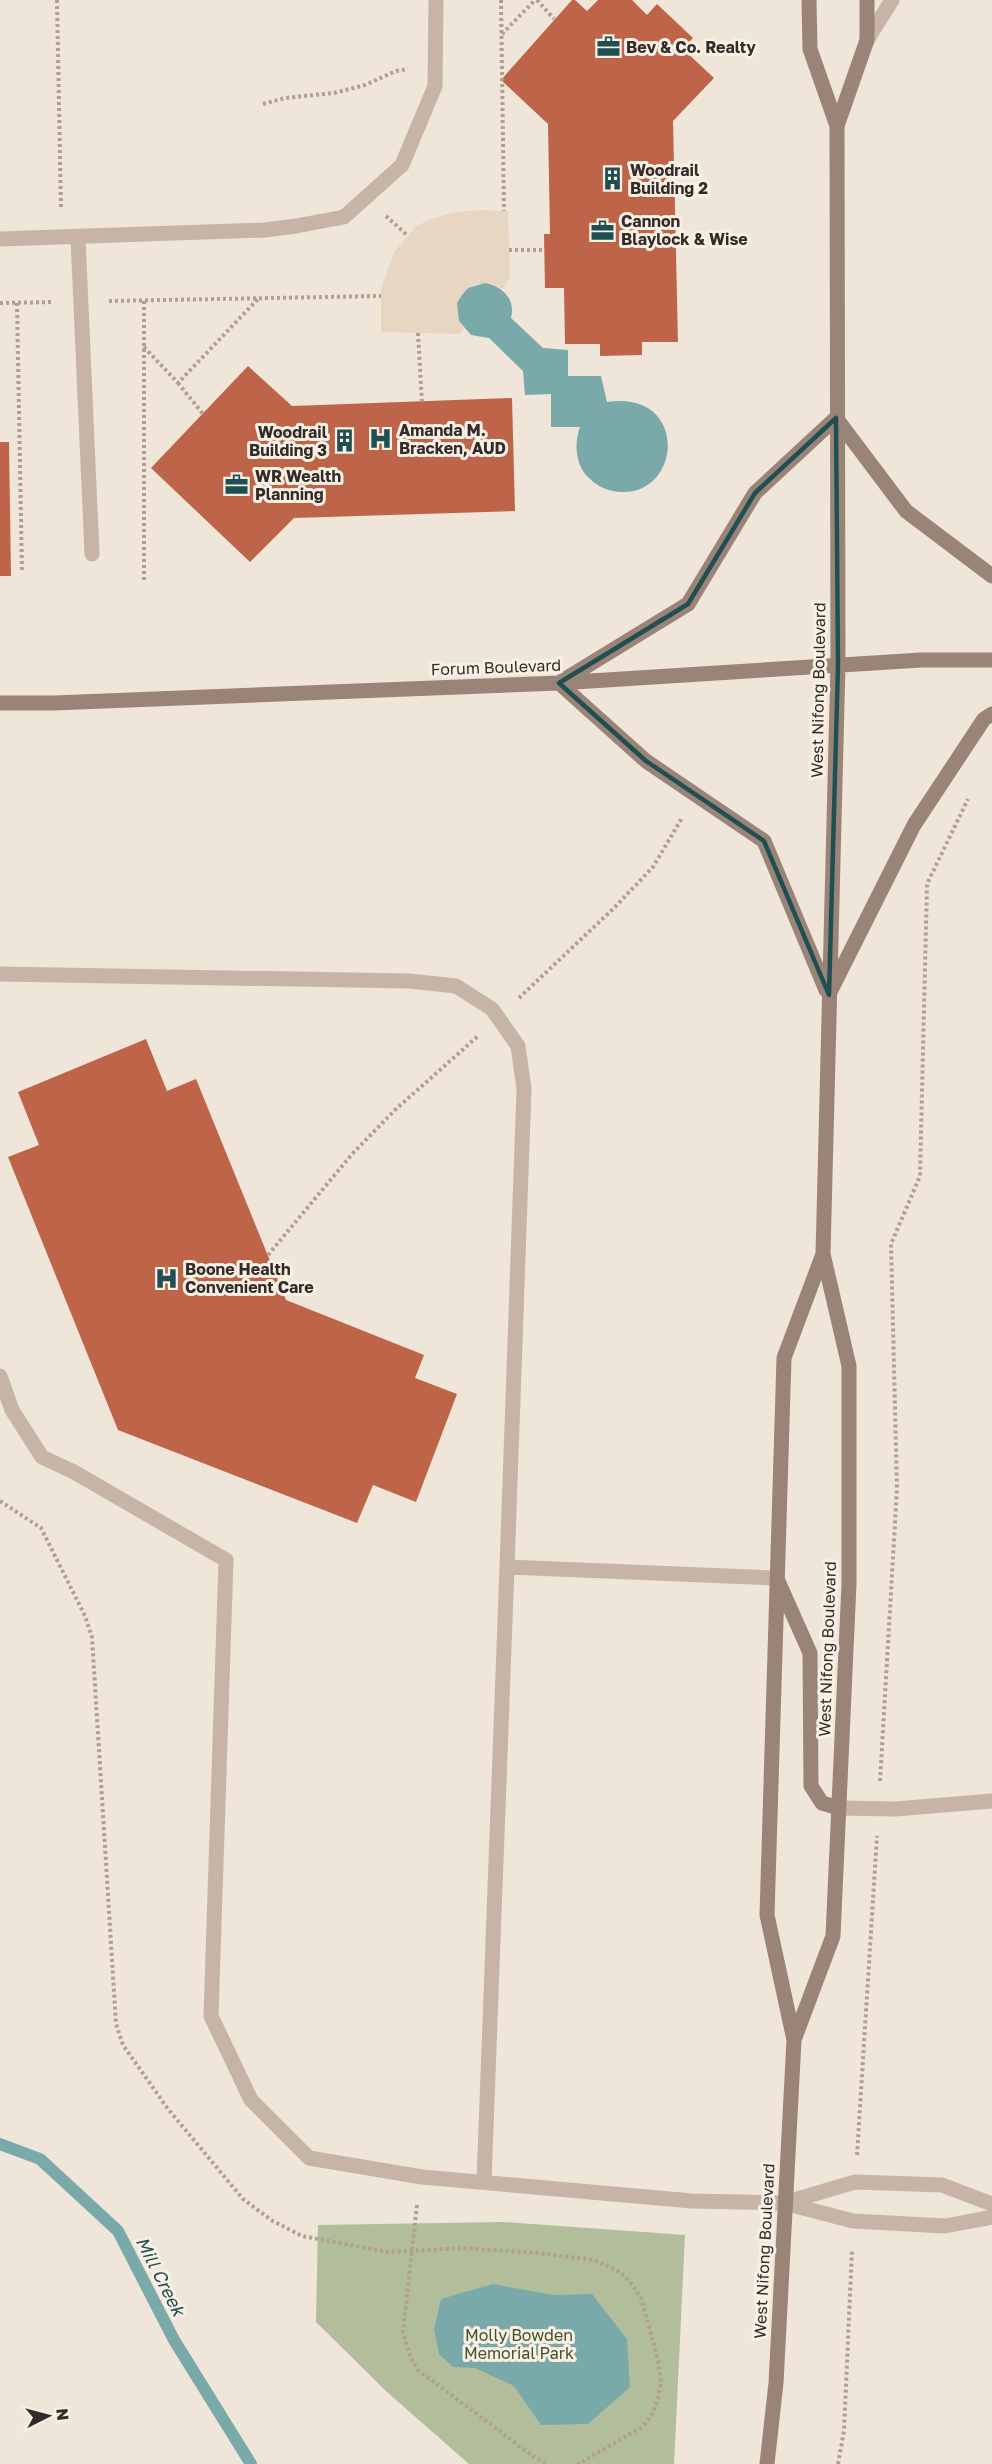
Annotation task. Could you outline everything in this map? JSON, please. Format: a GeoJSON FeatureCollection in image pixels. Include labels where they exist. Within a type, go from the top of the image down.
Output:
{"type":"FeatureCollection","features":[{"type":"Feature","properties":{"kind":"main road","name":"West Nifong Boulevard"},"geometry":{"type":"LineString","coordinates":[[809,0],[810,49],[837,126]]}},
{"type":"Feature","properties":{"kind":"main road","name":"West Nifong Boulevard"},"geometry":{"type":"LineString","coordinates":[[794,2040],[833,1936],[849,1584],[849,1366],[823,1254],[838,665],[837,126],[867,40],[867,0]]}},
{"type":"Feature","properties":{"kind":"main road"},"geometry":{"type":"LineString","coordinates":[[829,995],[764,841],[646,761],[559,683],[688,604],[755,493],[836,418],[906,511],[992,576]]}},
{"type":"Feature","properties":{"kind":"main road","name":"Forum Boulevard"},"geometry":{"type":"LineString","coordinates":[[0,703],[54,703],[559,683],[746,673],[921,660],[992,660]]}},
{"type":"Feature","properties":{"kind":"main road"},"geometry":{"type":"LineString","coordinates":[[829,995],[914,825],[984,719],[992,714]]}},
{"type":"Feature","properties":{"kind":"main road","name":"West Nifong Boulevard"},"geometry":{"type":"LineString","coordinates":[[767,2464],[776,2383],[794,2040],[767,1915],[784,1358],[823,1254]]}},
{"type":"Feature","properties":{"kind":"main road"},"geometry":{"type":"LineString","coordinates":[[777,1578],[810,1653],[811,1786],[822,1803],[839,1808]]}},
{"type":"Feature","properties":{"kind":"street"},"geometry":{"type":"LineString","coordinates":[[0,239],[265,230],[344,217],[402,165],[435,86],[436,0]]}},
{"type":"Feature","properties":{"kind":"street"},"geometry":{"type":"LineString","coordinates":[[867,40],[892,0]]}},
{"type":"Feature","properties":{"kind":"street"},"geometry":{"type":"LineString","coordinates":[[78,238],[92,554]]}},
{"type":"Feature","properties":{"kind":"street"},"geometry":{"type":"LineString","coordinates":[[0,974],[409,981],[456,986],[492,1009],[518,1046],[524,1089],[484,2182]]}},
{"type":"Feature","properties":{"kind":"street"},"geometry":{"type":"LineString","coordinates":[[0,1376],[12,1410],[42,1457],[74,1472],[226,1560],[211,2016],[251,2100],[309,2158],[422,2177],[692,2200],[784,2203],[853,2221],[945,2226],[992,2217]]}},
{"type":"Feature","properties":{"kind":"street"},"geometry":{"type":"LineString","coordinates":[[507,1567],[777,1578]]}},
{"type":"Feature","properties":{"kind":"street"},"geometry":{"type":"LineString","coordinates":[[839,1808],[878,1809],[992,1801]]}},
{"type":"Feature","properties":{"kind":"street"},"geometry":{"type":"LineString","coordinates":[[784,2203],[855,2182],[942,2185],[992,2204]]}},
{"type":"Feature","properties":{"kind":"path"},"geometry":{"type":"LineString","coordinates":[[57,0],[62,238]]}},
{"type":"Feature","properties":{"kind":"path"},"geometry":{"type":"LineString","coordinates":[[501,0],[504,211]]}},
{"type":"Feature","properties":{"kind":"path"},"geometry":{"type":"LineString","coordinates":[[501,34],[536,0],[554,19]]}},
{"type":"Feature","properties":{"kind":"path"},"geometry":{"type":"LineString","coordinates":[[263,104],[285,98],[334,93],[365,85],[396,71],[410,69],[435,74]]}},
{"type":"Feature","properties":{"kind":"path"},"geometry":{"type":"LineString","coordinates":[[509,250],[544,250]]}},
{"type":"Feature","properties":{"kind":"path"},"geometry":{"type":"LineString","coordinates":[[0,303],[381,296]]}},
{"type":"Feature","properties":{"kind":"path"},"geometry":{"type":"LineString","coordinates":[[178,384],[258,298]]}},
{"type":"Feature","properties":{"kind":"path"},"geometry":{"type":"LineString","coordinates":[[144,301],[144,579]]}},
{"type":"Feature","properties":{"kind":"path"},"geometry":{"type":"LineString","coordinates":[[17,303],[22,573]]}},
{"type":"Feature","properties":{"kind":"path"},"geometry":{"type":"LineString","coordinates":[[418,333],[422,403]]}},
{"type":"Feature","properties":{"kind":"path"},"geometry":{"type":"LineString","coordinates":[[144,346],[203,414]]}},
{"type":"Feature","properties":{"kind":"path"},"geometry":{"type":"LineString","coordinates":[[855,2182],[897,1488],[891,1244],[920,1176],[927,884],[973,788]]}},
{"type":"Feature","properties":{"kind":"path"},"geometry":{"type":"LineString","coordinates":[[0,1501],[20,1516],[42,1528],[85,1616],[92,1637],[116,2024],[123,2046],[168,2109],[243,2199],[271,2220],[302,2236],[389,2252],[462,2248],[595,2260],[620,2272],[630,2282],[640,2298],[658,2360],[661,2382],[658,2399],[652,2415],[642,2427],[578,2464]]}},
{"type":"Feature","properties":{"kind":"path"},"geometry":{"type":"LineString","coordinates":[[422,2177],[403,2332],[410,2356],[418,2370],[534,2457],[548,2464]]}},
{"type":"Feature","properties":{"kind":"path"},"geometry":{"type":"LineString","coordinates":[[838,2464],[844,2431],[853,2221]]}},
{"type":"Feature","properties":{"kind":"highlighted area"},"geometry":{"type":"Polygon","coordinates":[[[836,418],[838,665],[829,995],[764,841],[646,761],[559,683],[688,604],[755,493],[836,418]]]}},
{"type":"Feature","properties":{"kind":"green space","name":"Molly Bowden Memorial Park"},"geometry":{"type":"Polygon","coordinates":[[[503,2222],[685,2235],[674,2464],[469,2464],[387,2392],[316,2322],[318,2225],[503,2222]]]}},
{"type":"Feature","properties":{"kind":"shaded area"},"geometry":{"type":"Polygon","coordinates":[[[508,211],[510,277],[502,289],[494,285],[476,284],[468,288],[462,295],[459,321],[464,329],[459,334],[381,332],[381,289],[394,252],[416,227],[430,219],[457,212],[508,211]]]}},
{"type":"Feature","properties":{"kind":"water"},"geometry":{"type":"Polygon","coordinates":[[[485,283],[497,287],[506,294],[511,305],[511,318],[543,348],[568,350],[568,376],[601,376],[607,402],[634,403],[652,411],[664,426],[668,443],[665,461],[656,477],[642,488],[618,492],[600,486],[584,473],[577,454],[580,427],[551,427],[551,394],[525,395],[523,371],[489,338],[471,335],[459,321],[457,303],[462,295],[468,288],[485,283]]]}},
{"type":"Feature","properties":{"kind":"water"},"geometry":{"type":"Polygon","coordinates":[[[493,2284],[553,2295],[592,2294],[627,2339],[630,2387],[588,2424],[541,2425],[514,2386],[475,2368],[453,2367],[439,2354],[434,2329],[441,2299],[493,2284]]]}},
{"type":"Feature","properties":{"kind":"building","name":"Woodrail Building 2"},"geometry":{"type":"Polygon","coordinates":[[[572,0],[587,11],[598,0],[632,0],[647,15],[657,4],[693,38],[683,49],[714,78],[673,121],[678,342],[642,342],[642,355],[600,356],[600,344],[565,344],[564,288],[545,288],[544,234],[550,234],[548,124],[501,80],[572,0]]]}},
{"type":"Feature","properties":{"kind":"building","name":"Woodrail Building 3"},"geometry":{"type":"Polygon","coordinates":[[[248,366],[292,406],[512,398],[515,511],[294,518],[250,562],[151,468],[248,366]]]}},
{"type":"Feature","properties":{"kind":"building"},"geometry":{"type":"Polygon","coordinates":[[[0,442],[9,442],[11,576],[0,576],[0,442]]]}},
{"type":"Feature","properties":{"kind":"building","name":"Boone Health Convenient Care"},"geometry":{"type":"Polygon","coordinates":[[[146,1039],[167,1091],[196,1079],[286,1300],[424,1355],[415,1378],[457,1394],[416,1502],[373,1485],[357,1523],[118,1430],[8,1157],[39,1145],[18,1092],[146,1039]]]}},
{"type":"Feature","properties":{"kind":"waterway","name":"Mill Creek"},"geometry":{"type":"LineString","coordinates":[[0,2144],[40,2159],[118,2231],[174,2340],[251,2464]]}},
{"type":"Feature","properties":{"kind":"place","name":"Bev & Co. Realty"},"geometry":{"type":"Point","coordinates":[608,47]}},
{"type":"Feature","properties":{"kind":"place","name":"Woodrail Building 2"},"geometry":{"type":"Point","coordinates":[612,179]}},
{"type":"Feature","properties":{"kind":"place","name":"Cannon Blaylock & Wise"},"geometry":{"type":"Point","coordinates":[603,230]}},
{"type":"Feature","properties":{"kind":"place","name":"Amanda M. Bracken, AUD"},"geometry":{"type":"Point","coordinates":[381,439]}},
{"type":"Feature","properties":{"kind":"place","name":"Woodrail Building 3"},"geometry":{"type":"Point","coordinates":[345,441]}},
{"type":"Feature","properties":{"kind":"place","name":"WR Wealth Planning"},"geometry":{"type":"Point","coordinates":[237,485]}},
{"type":"Feature","properties":{"kind":"place","name":"Boone Health Convenient Care"},"geometry":{"type":"Point","coordinates":[167,1278]}}]}
